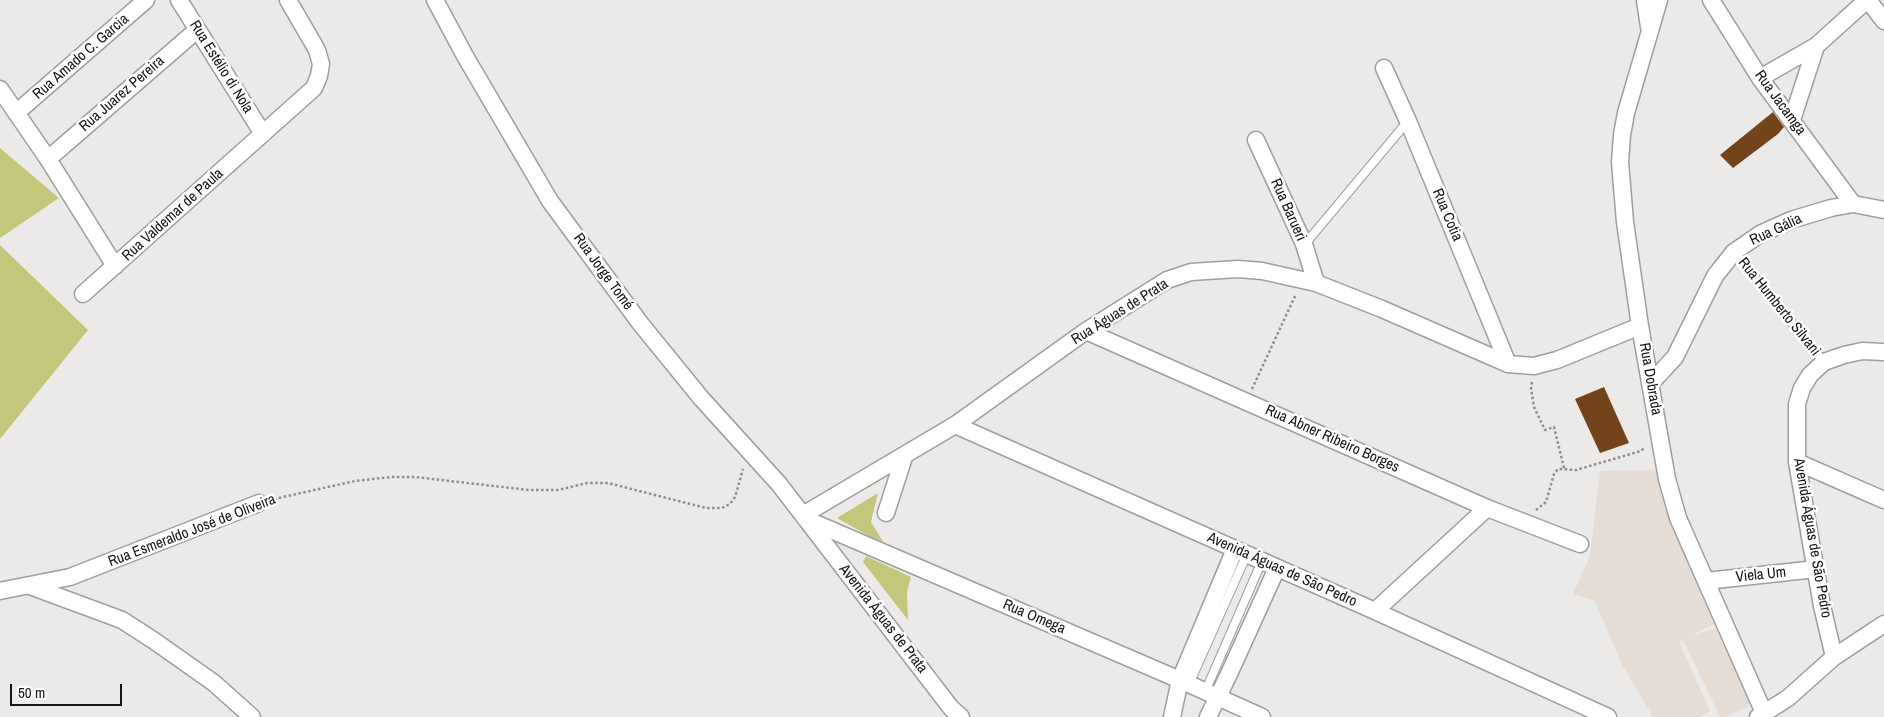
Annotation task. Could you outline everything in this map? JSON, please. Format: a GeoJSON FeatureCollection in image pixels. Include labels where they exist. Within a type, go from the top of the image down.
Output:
{"type":"FeatureCollection","features":[{"type":"Feature","properties":{"kind":"street","name":"Rua Amado C. Garcia"},"geometry":{"type":"LineString","coordinates":[[16,113],[146,0]]}},
{"type":"Feature","properties":{"kind":"street","name":"Rua Estélio di Nola"},"geometry":{"type":"LineString","coordinates":[[178,0],[263,134]]}},
{"type":"Feature","properties":{"kind":"street","name":"Rua Valdemar de Paula"},"geometry":{"type":"LineString","coordinates":[[83,294],[314,88],[321,64],[317,50],[288,0]]}},
{"type":"Feature","properties":{"kind":"street","name":"Rua Jorge Tomé"},"geometry":{"type":"LineString","coordinates":[[435,0],[465,56],[550,201],[640,323],[701,398],[779,484],[804,517]]}},
{"type":"Feature","properties":{"kind":"street","name":"Rua Dobrada"},"geometry":{"type":"LineString","coordinates":[[1645,0],[1650,29]]}},
{"type":"Feature","properties":{"kind":"street","name":"Rua Dobrada"},"geometry":{"type":"LineString","coordinates":[[1659,0],[1626,113],[1622,135],[1620,162],[1625,222],[1640,326],[1667,478],[1678,518],[1761,715]]}},
{"type":"Feature","properties":{"kind":"street","name":"Rua Jacamga"},"geometry":{"type":"LineString","coordinates":[[1712,0],[1760,78],[1853,204]]}},
{"type":"Feature","properties":{"kind":"street"},"geometry":{"type":"LineString","coordinates":[[1760,78],[1816,46],[1867,0],[1884,20]]}},
{"type":"Feature","properties":{"kind":"street","name":"Rua Juarez Pereira"},"geometry":{"type":"LineString","coordinates":[[48,159],[197,30]]}},
{"type":"Feature","properties":{"kind":"street"},"geometry":{"type":"LineString","coordinates":[[1792,120],[1816,46]]}},
{"type":"Feature","properties":{"kind":"street","name":"Rua Cotia"},"geometry":{"type":"LineString","coordinates":[[1384,68],[1408,121],[1508,364]]}},
{"type":"Feature","properties":{"kind":"street"},"geometry":{"type":"LineString","coordinates":[[0,89],[48,159],[115,266]]}},
{"type":"Feature","properties":{"kind":"street","name":"Rua Barueri"},"geometry":{"type":"LineString","coordinates":[[1256,140],[1304,244],[1309,281]]}},
{"type":"Feature","properties":{"kind":"street","name":"Rua Gália"},"geometry":{"type":"LineString","coordinates":[[1651,383],[1675,357],[1715,276],[1734,252],[1760,234],[1792,220],[1831,208],[1853,204],[1884,210]]}},
{"type":"Feature","properties":{"kind":"street","name":"Rua Águas de Prata"},"geometry":{"type":"LineString","coordinates":[[804,517],[955,425],[1086,331],[1168,280],[1191,272],[1238,269],[1262,271],[1309,281],[1382,309],[1508,364],[1534,366],[1557,360],[1640,326]]}},
{"type":"Feature","properties":{"kind":"street","name":"Rua Abner Ribeiro Borges"},"geometry":{"type":"LineString","coordinates":[[1086,331],[1487,508],[1580,544]]}},
{"type":"Feature","properties":{"kind":"street","name":"Avenida Águas de São Pedro"},"geometry":{"type":"LineString","coordinates":[[1834,657],[1822,606],[1797,462],[1797,404],[1802,388],[1810,375],[1824,362],[1862,351],[1884,352]]}},
{"type":"Feature","properties":{"kind":"street","name":"Avenida Águas de São Pedro"},"geometry":{"type":"LineString","coordinates":[[955,425],[1375,611],[1608,717]]}},
{"type":"Feature","properties":{"kind":"street"},"geometry":{"type":"LineString","coordinates":[[886,514],[904,457]]}},
{"type":"Feature","properties":{"kind":"street"},"geometry":{"type":"LineString","coordinates":[[1797,462],[1884,500]]}},
{"type":"Feature","properties":{"kind":"street","name":"Rua Esmeraldo José de Oliveira"},"geometry":{"type":"LineString","coordinates":[[0,591],[70,577],[259,503]]}},
{"type":"Feature","properties":{"kind":"street"},"geometry":{"type":"LineString","coordinates":[[1375,611],[1487,508]]}},
{"type":"Feature","properties":{"kind":"street","name":"Rua Omega"},"geometry":{"type":"LineString","coordinates":[[804,517],[1262,717]]}},
{"type":"Feature","properties":{"kind":"street","name":"Avenida Águas de Prata"},"geometry":{"type":"LineString","coordinates":[[804,517],[951,708],[961,717]]}},
{"type":"Feature","properties":{"kind":"street"},"geometry":{"type":"LineString","coordinates":[[1172,717],[1185,682],[1241,552]]}},
{"type":"Feature","properties":{"kind":"street"},"geometry":{"type":"LineString","coordinates":[[1208,717],[1211,695],[1270,565]]}},
{"type":"Feature","properties":{"kind":"street","name":"Viela Um"},"geometry":{"type":"LineString","coordinates":[[1706,581],[1816,569]]}},
{"type":"Feature","properties":{"kind":"street"},"geometry":{"type":"LineString","coordinates":[[30,585],[122,620],[214,683],[252,717]]}},
{"type":"Feature","properties":{"kind":"street"},"geometry":{"type":"LineString","coordinates":[[1761,715],[1788,698],[1834,657],[1884,624]]}},
{"type":"Feature","properties":{"kind":"lane"},"geometry":{"type":"LineString","coordinates":[[1304,244],[1408,121]]}},
{"type":"Feature","properties":{"kind":"lane","name":"Rua Humberto Silvani"},"geometry":{"type":"LineString","coordinates":[[1734,252],[1824,362]]}},
{"type":"Feature","properties":{"kind":"path"},"geometry":{"type":"LineString","coordinates":[[1246,401],[1309,281]]}},
{"type":"Feature","properties":{"kind":"path"},"geometry":{"type":"LineString","coordinates":[[1534,366],[1531,389],[1534,407],[1544,430],[1554,427],[1564,468]]}},
{"type":"Feature","properties":{"kind":"path"},"geometry":{"type":"LineString","coordinates":[[1521,521],[1543,505],[1548,497],[1554,474],[1558,469],[1576,470],[1641,451],[1660,437]]}},
{"type":"Feature","properties":{"kind":"path","name":"Rua Esmeraldo José de Oliveira"},"geometry":{"type":"LineString","coordinates":[[259,503],[355,481],[391,477],[415,477],[529,490],[558,490],[587,483],[608,483],[706,508],[722,508],[730,504],[735,497],[749,450]]}},
{"type":"Feature","properties":{"kind":"shaded area"},"geometry":{"type":"Polygon","coordinates":[[[1655,470],[1680,544],[1714,624],[1689,637],[1715,628],[1749,698],[1748,707],[1723,717],[1720,717],[1683,640],[1679,642],[1710,711],[1698,717],[1653,717],[1621,663],[1595,601],[1573,594],[1590,556],[1600,471],[1655,470]]]}},
{"type":"Feature","properties":{"kind":"green space"},"geometry":{"type":"Polygon","coordinates":[[[0,148],[59,198],[0,238],[0,148]]]}},
{"type":"Feature","properties":{"kind":"green space"},"geometry":{"type":"Polygon","coordinates":[[[0,245],[88,330],[0,439],[0,245]]]}},
{"type":"Feature","properties":{"kind":"green space"},"geometry":{"type":"Polygon","coordinates":[[[878,493],[871,522],[885,545],[837,518],[878,493]]]}},
{"type":"Feature","properties":{"kind":"green space"},"geometry":{"type":"Polygon","coordinates":[[[866,556],[911,577],[907,592],[908,620],[863,562],[866,556]]]}},
{"type":"Feature","properties":{"kind":"building"},"geometry":{"type":"Polygon","coordinates":[[[1773,112],[1784,127],[1778,134],[1733,168],[1720,155],[1773,112]]]}},
{"type":"Feature","properties":{"kind":"building"},"geometry":{"type":"Polygon","coordinates":[[[1604,387],[1629,443],[1600,453],[1575,399],[1604,387]]]}}]}
